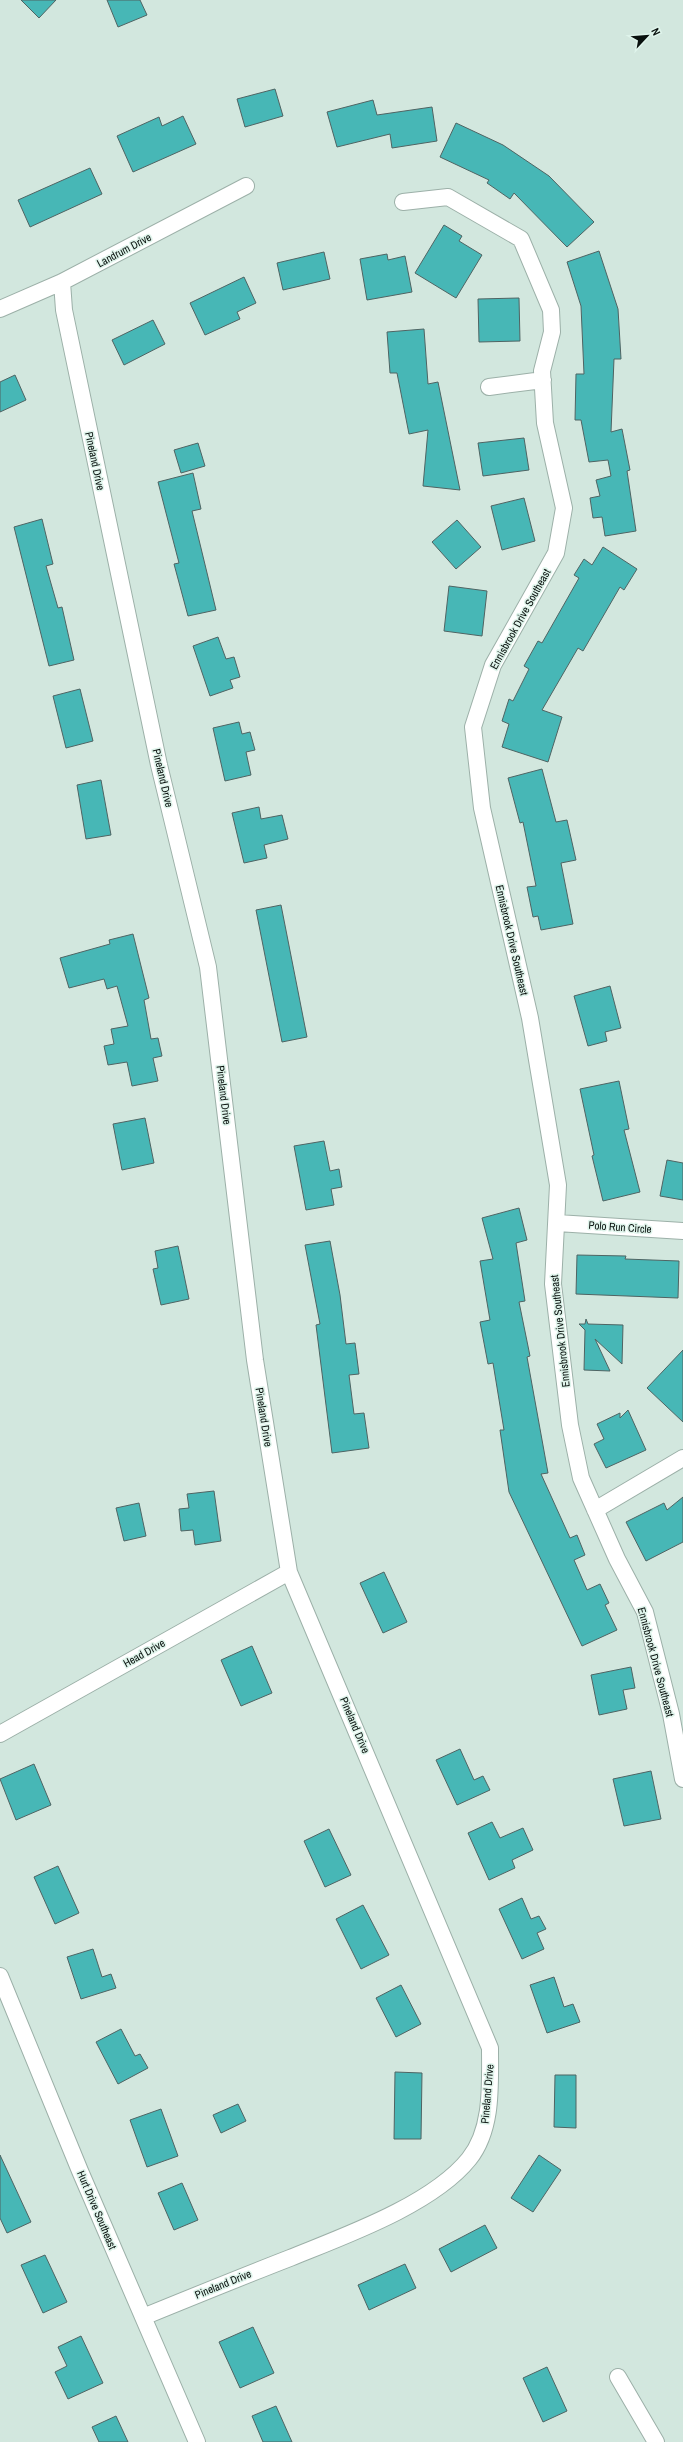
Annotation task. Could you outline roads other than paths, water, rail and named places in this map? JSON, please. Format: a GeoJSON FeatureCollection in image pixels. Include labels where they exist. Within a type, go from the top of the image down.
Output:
{"type":"FeatureCollection","features":[{"type":"Feature","properties":{"kind":"street","name":"Landrum Drive"},"geometry":{"type":"LineString","coordinates":[[0,309],[62,282],[246,186]]}},
{"type":"Feature","properties":{"kind":"street","name":"Ennisbrook Drive Southeast"},"geometry":{"type":"LineString","coordinates":[[403,202],[448,197],[521,239],[551,310],[552,332],[542,371],[545,423],[564,508],[556,553],[493,666],[473,727],[482,808],[535,1048],[558,1185],[553,1284],[570,1425],[581,1478],[645,1612],[671,1714],[683,1779]]}},
{"type":"Feature","properties":{"kind":"street","name":"Pineland Drive"},"geometry":{"type":"LineString","coordinates":[[62,282],[64,310],[159,765],[208,967],[255,1360],[289,1572],[490,2048],[490,2087],[485,2128],[470,2158],[444,2185],[365,2227],[143,2316]]}},
{"type":"Feature","properties":{"kind":"street"},"geometry":{"type":"LineString","coordinates":[[489,387],[543,380]]}},
{"type":"Feature","properties":{"kind":"street","name":"Polo Run Circle"},"geometry":{"type":"LineString","coordinates":[[557,1223],[683,1231]]}},
{"type":"Feature","properties":{"kind":"street"},"geometry":{"type":"LineString","coordinates":[[596,1510],[683,1458]]}},
{"type":"Feature","properties":{"kind":"street","name":"Head Drive"},"geometry":{"type":"LineString","coordinates":[[0,1734],[289,1572]]}},
{"type":"Feature","properties":{"kind":"street","name":"Hurt Drive Southeast"},"geometry":{"type":"LineString","coordinates":[[0,1976],[31,2054],[197,2442]]}},
{"type":"Feature","properties":{"kind":"street"},"geometry":{"type":"LineString","coordinates":[[618,2377],[656,2442]]}}]}
